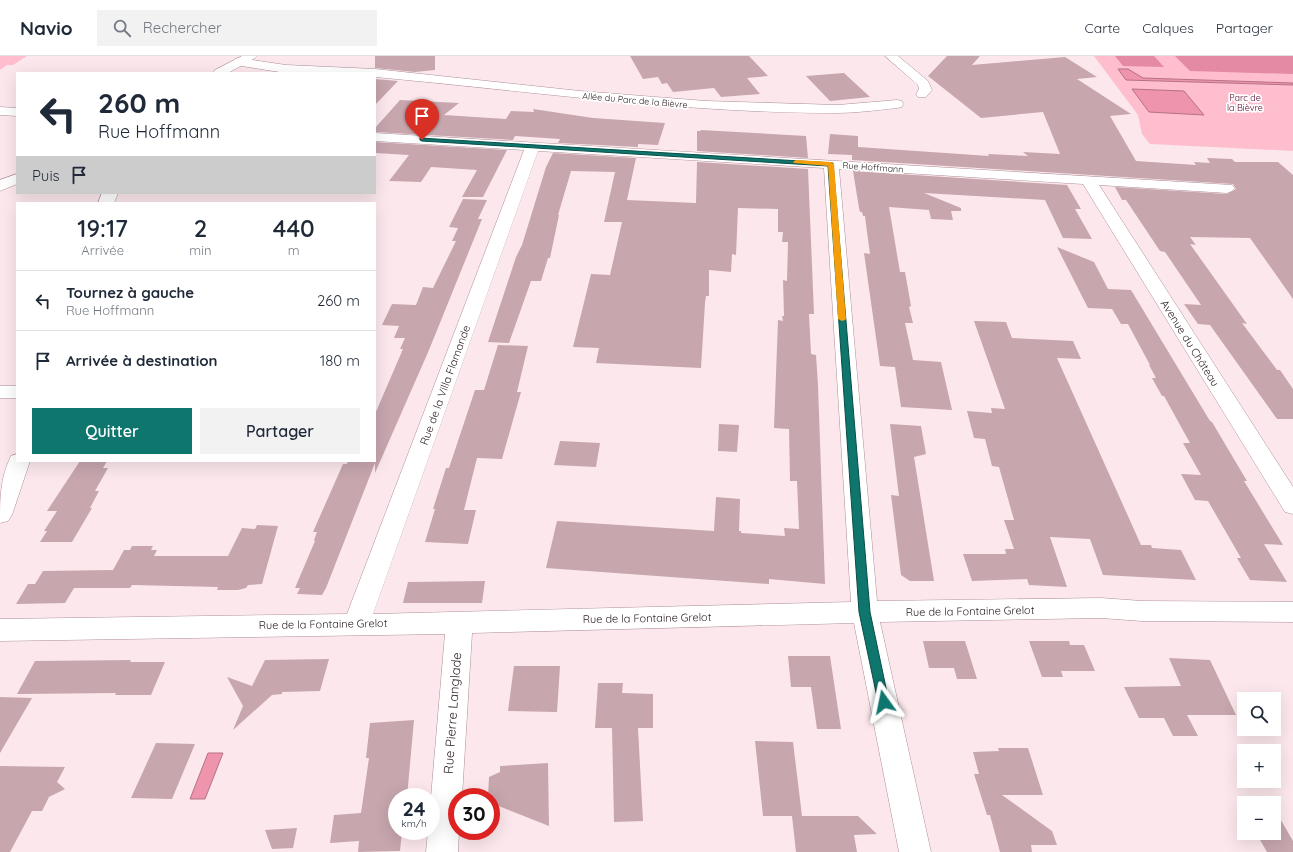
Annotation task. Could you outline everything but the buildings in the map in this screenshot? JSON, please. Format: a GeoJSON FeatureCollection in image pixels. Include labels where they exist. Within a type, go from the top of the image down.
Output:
{"type":"FeatureCollection","features":[{"type":"Feature","properties":{"kind":"street"},"geometry":{"type":"LineString","coordinates":[[221,72],[251,56]]}},
{"type":"Feature","properties":{"kind":"street"},"geometry":{"type":"LineString","coordinates":[[891,56],[924,84],[926,90],[922,94]]}},
{"type":"Feature","properties":{"kind":"street"},"geometry":{"type":"LineString","coordinates":[[239,62],[286,69],[347,72]]}},
{"type":"Feature","properties":{"kind":"street","name":"Allée du Parc de la Bièvre"},"geometry":{"type":"LineString","coordinates":[[376,73],[580,95],[706,106],[838,109],[897,104]]}},
{"type":"Feature","properties":{"kind":"street"},"geometry":{"type":"LineString","coordinates":[[0,111],[16,112]]}},
{"type":"Feature","properties":{"kind":"street","name":"Rue Hoffmann"},"geometry":{"type":"LineString","coordinates":[[376,137],[1227,188]]}},
{"type":"Feature","properties":{"kind":"street","name":"Rue de la Villa Flamande"},"geometry":{"type":"LineString","coordinates":[[356,624],[533,146]]}},
{"type":"Feature","properties":{"kind":"street"},"geometry":{"type":"LineString","coordinates":[[831,164],[865,612],[915,852]]}},
{"type":"Feature","properties":{"kind":"street"},"geometry":{"type":"LineString","coordinates":[[0,186],[16,178]]}},
{"type":"Feature","properties":{"kind":"street","name":"Avenue du Château"},"geometry":{"type":"LineString","coordinates":[[1088,180],[1293,506]]}},
{"type":"Feature","properties":{"kind":"street"},"geometry":{"type":"LineString","coordinates":[[0,392],[16,392]]}},
{"type":"Feature","properties":{"kind":"street"},"geometry":{"type":"LineString","coordinates":[[0,515],[19,462]]}},
{"type":"Feature","properties":{"kind":"street","name":"Rue de la Fontaine Grelot"},"geometry":{"type":"LineString","coordinates":[[0,630],[459,623],[865,612],[1101,608],[1142,611],[1293,612]]}},
{"type":"Feature","properties":{"kind":"street","name":"Rue Pierre Langlade"},"geometry":{"type":"LineString","coordinates":[[442,852],[459,623]]}},
{"type":"Feature","properties":{"kind":"green space"},"geometry":{"type":"Polygon","coordinates":[[[0,56],[27,56],[13,65],[7,65],[0,70],[0,56]]]}},
{"type":"Feature","properties":{"kind":"green space","name":"Parc de la Bièvre"},"geometry":{"type":"Polygon","coordinates":[[[1094,56],[1293,56],[1293,151],[1150,144],[1142,134],[1138,115],[1094,56]]]}},
{"type":"Feature","properties":{"kind":"shaded area"},"geometry":{"type":"Polygon","coordinates":[[[1115,56],[1154,56],[1164,67],[1123,66],[1115,56]]]}},
{"type":"Feature","properties":{"kind":"shaded area"},"geometry":{"type":"Polygon","coordinates":[[[1175,56],[1293,56],[1293,74],[1190,71],[1175,56]]]}},
{"type":"Feature","properties":{"kind":"shaded area"},"geometry":{"type":"Polygon","coordinates":[[[1118,69],[1128,69],[1143,78],[1293,83],[1293,85],[1126,80],[1118,69]]]}},
{"type":"Feature","properties":{"kind":"shaded area"},"geometry":{"type":"Polygon","coordinates":[[[1132,89],[1184,91],[1204,115],[1149,112],[1132,89]]]}},
{"type":"Feature","properties":{"kind":"shaded area"},"geometry":{"type":"Polygon","coordinates":[[[208,753],[223,753],[205,799],[190,799],[208,753]]]}},
{"type":"Feature","properties":{"kind":"slow traffic"},"geometry":{"type":"LineString","coordinates":[[796,162],[831,164],[842,319]]}},
{"type":"Feature","properties":{"kind":"route"},"geometry":{"type":"LineString","coordinates":[[422,140],[831,164],[860,562],[865,612],[884,702]]}}]}
